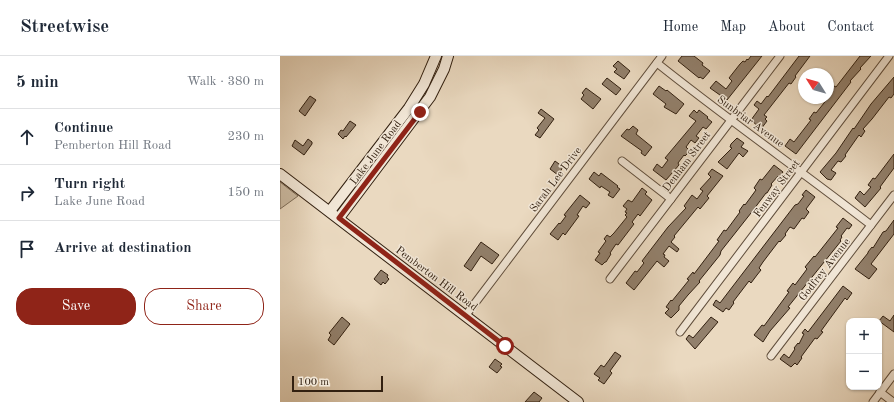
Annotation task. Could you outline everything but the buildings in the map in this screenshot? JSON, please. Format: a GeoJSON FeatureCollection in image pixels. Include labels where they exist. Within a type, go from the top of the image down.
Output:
{"type":"FeatureCollection","features":[{"type":"Feature","properties":{"kind":"street","name":"Lake June Road"},"geometry":{"type":"LineString","coordinates":[[330,211],[413,102],[424,84],[436,56]]}},
{"type":"Feature","properties":{"kind":"street","name":"Lake June Road"},"geometry":{"type":"LineString","coordinates":[[339,218],[430,97],[444,69],[448,56]]}},
{"type":"Feature","properties":{"kind":"street","name":"Sarah Lee Drive"},"geometry":{"type":"LineString","coordinates":[[466,315],[662,56]]}},
{"type":"Feature","properties":{"kind":"street","name":"Denham Street"},"geometry":{"type":"LineString","coordinates":[[610,279],[780,56]]}},
{"type":"Feature","properties":{"kind":"street","name":"Fenway Street"},"geometry":{"type":"LineString","coordinates":[[680,332],[889,56]]}},
{"type":"Feature","properties":{"kind":"street","name":"Sunbriar Avenue"},"geometry":{"type":"LineString","coordinates":[[657,63],[871,225]]}},
{"type":"Feature","properties":{"kind":"street"},"geometry":{"type":"LineString","coordinates":[[622,161],[671,199]]}},
{"type":"Feature","properties":{"kind":"street","name":"Pemberton Hill Road"},"geometry":{"type":"LineString","coordinates":[[280,174],[578,402]]}},
{"type":"Feature","properties":{"kind":"street","name":"Godfrey Avenue"},"geometry":{"type":"LineString","coordinates":[[771,356],[894,195]]}},
{"type":"Feature","properties":{"kind":"street"},"geometry":{"type":"LineString","coordinates":[[873,402],[894,374]]}},
{"type":"Feature","properties":{"kind":"street"},"geometry":{"type":"LineString","coordinates":[[880,392],[893,402]]}},
{"type":"Feature","properties":{"kind":"shaded area"},"geometry":{"type":"Polygon","coordinates":[[[280,182],[298,196],[280,209],[280,182]]]}},
{"type":"Feature","properties":{"kind":"route"},"geometry":{"type":"LineString","coordinates":[[420,112],[339,218],[505,346]]}}]}
